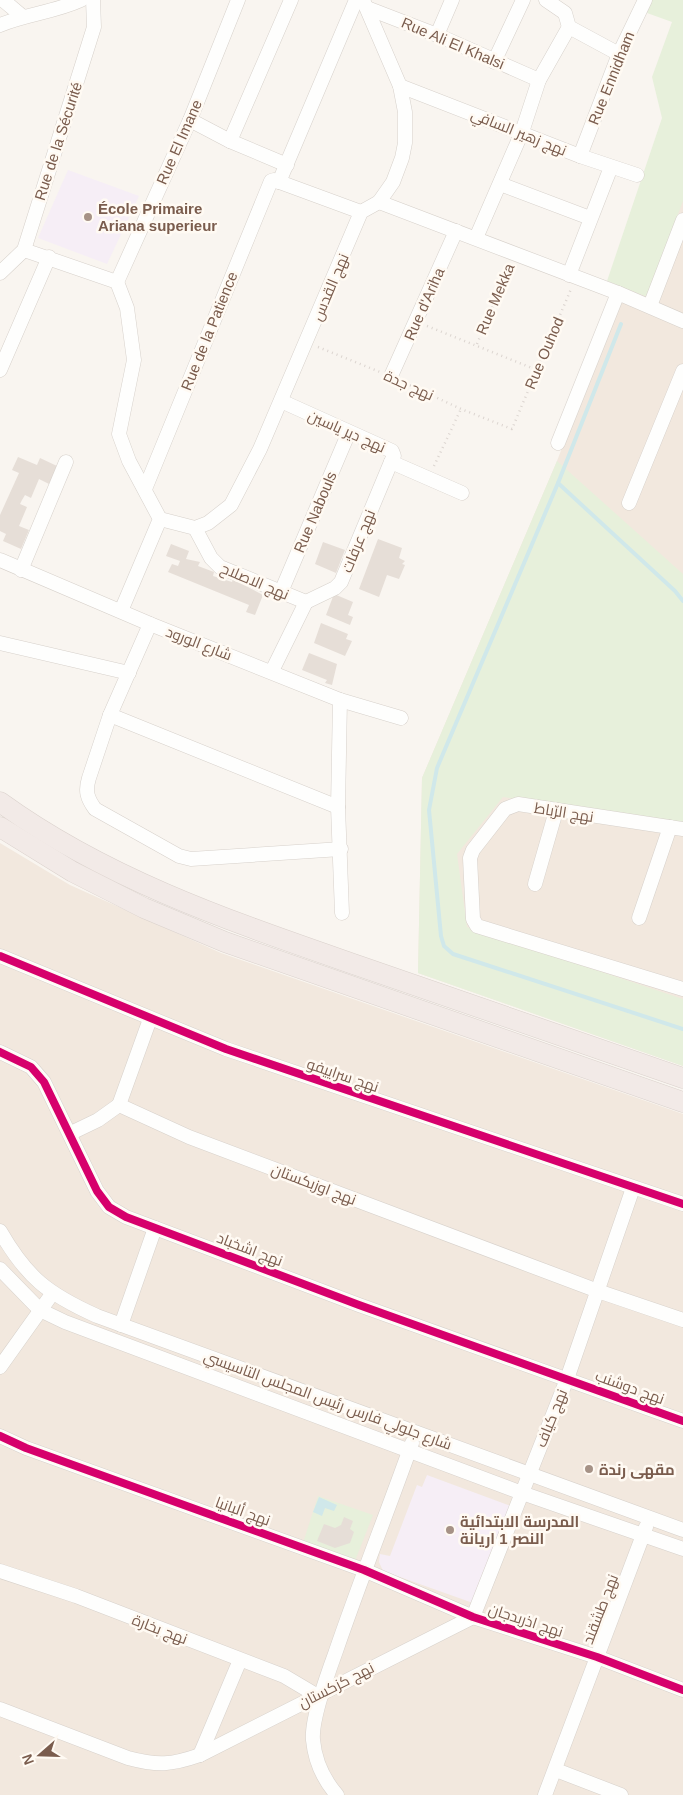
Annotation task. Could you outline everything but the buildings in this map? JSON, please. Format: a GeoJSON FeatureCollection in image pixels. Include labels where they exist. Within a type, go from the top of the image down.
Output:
{"type":"FeatureCollection","features":[{"type":"Feature","properties":{"kind":"highway"},"geometry":{"type":"LineString","coordinates":[[0,802],[83,855],[154,889],[232,922],[683,1078]]}},
{"type":"Feature","properties":{"kind":"highway"},"geometry":{"type":"LineString","coordinates":[[0,826],[73,872],[144,908],[225,942],[683,1102]]}},
{"type":"Feature","properties":{"kind":"street"},"geometry":{"type":"LineString","coordinates":[[3,0],[22,16]]}},
{"type":"Feature","properties":{"kind":"street"},"geometry":{"type":"LineString","coordinates":[[0,25],[22,16],[54,11],[81,0]]}},
{"type":"Feature","properties":{"kind":"street","name":"Rue de la Sécurité"},"geometry":{"type":"LineString","coordinates":[[0,273],[24,250],[94,27],[93,0]]}},
{"type":"Feature","properties":{"kind":"street","name":"Rue El Imane"},"geometry":{"type":"LineString","coordinates":[[117,282],[190,120],[238,0]]}},
{"type":"Feature","properties":{"kind":"street"},"geometry":{"type":"LineString","coordinates":[[230,141],[291,0]]}},
{"type":"Feature","properties":{"kind":"street"},"geometry":{"type":"LineString","coordinates":[[437,35],[452,0]]}},
{"type":"Feature","properties":{"kind":"street"},"geometry":{"type":"LineString","coordinates":[[494,62],[523,0]]}},
{"type":"Feature","properties":{"kind":"street"},"geometry":{"type":"LineString","coordinates":[[476,238],[522,132],[539,80],[570,27],[562,4],[546,0]]}},
{"type":"Feature","properties":{"kind":"street","name":"Rue Ennidham"},"geometry":{"type":"LineString","coordinates":[[580,156],[619,54],[645,0]]}},
{"type":"Feature","properties":{"kind":"street"},"geometry":{"type":"LineString","coordinates":[[279,182],[361,212],[379,202],[395,178],[405,143],[404,112],[400,86],[362,2]]}},
{"type":"Feature","properties":{"kind":"street","name":"Rue Ali El Khalsi"},"geometry":{"type":"LineString","coordinates":[[362,2],[494,62],[539,80]]}},
{"type":"Feature","properties":{"kind":"street","name":"Rue de la Patience"},"geometry":{"type":"LineString","coordinates":[[145,489],[270,183],[272,180],[279,182],[362,2]]}},
{"type":"Feature","properties":{"kind":"street"},"geometry":{"type":"LineString","coordinates":[[570,27],[619,54]]}},
{"type":"Feature","properties":{"kind":"street","name":"نهج زهير السافي"},"geometry":{"type":"LineString","coordinates":[[400,86],[580,156],[638,175]]}},
{"type":"Feature","properties":{"kind":"street"},"geometry":{"type":"LineString","coordinates":[[190,120],[230,141],[286,166]]}},
{"type":"Feature","properties":{"kind":"street"},"geometry":{"type":"LineString","coordinates":[[572,277],[590,218],[611,167]]}},
{"type":"Feature","properties":{"kind":"street"},"geometry":{"type":"LineString","coordinates":[[500,184],[590,218]]}},
{"type":"Feature","properties":{"kind":"street"},"geometry":{"type":"LineString","coordinates":[[379,202],[618,293],[683,321]]}},
{"type":"Feature","properties":{"kind":"street","name":"نهج القدس"},"geometry":{"type":"LineString","coordinates":[[195,528],[208,523],[231,505],[260,449],[361,212]]}},
{"type":"Feature","properties":{"kind":"street"},"geometry":{"type":"LineString","coordinates":[[650,306],[679,243],[683,220]]}},
{"type":"Feature","properties":{"kind":"street","name":"Rue d'Ariha"},"geometry":{"type":"LineString","coordinates":[[391,376],[417,322],[456,231]]}},
{"type":"Feature","properties":{"kind":"street"},"geometry":{"type":"LineString","coordinates":[[24,250],[49,257],[117,282],[126,308],[134,360],[120,434],[129,461],[160,519],[195,528]]}},
{"type":"Feature","properties":{"kind":"street"},"geometry":{"type":"LineString","coordinates":[[0,370],[49,257]]}},
{"type":"Feature","properties":{"kind":"street"},"geometry":{"type":"LineString","coordinates":[[558,443],[618,293]]}},
{"type":"Feature","properties":{"kind":"street"},"geometry":{"type":"LineString","coordinates":[[629,503],[683,371]]}},
{"type":"Feature","properties":{"kind":"street","name":"نهج دير ياسين"},"geometry":{"type":"LineString","coordinates":[[281,401],[392,451],[394,456],[391,462],[462,494]]}},
{"type":"Feature","properties":{"kind":"street","name":"Rue Nabouls"},"geometry":{"type":"LineString","coordinates":[[281,592],[349,432]]}},
{"type":"Feature","properties":{"kind":"street"},"geometry":{"type":"LineString","coordinates":[[21,570],[66,462]]}},
{"type":"Feature","properties":{"kind":"street","name":"نهج عرفات"},"geometry":{"type":"LineString","coordinates":[[306,602],[335,588],[341,582],[391,462]]}},
{"type":"Feature","properties":{"kind":"street"},"geometry":{"type":"LineString","coordinates":[[121,612],[160,519]]}},
{"type":"Feature","properties":{"kind":"street","name":"نهج الاصلاح"},"geometry":{"type":"LineString","coordinates":[[195,528],[211,558],[220,567],[306,602]]}},
{"type":"Feature","properties":{"kind":"street","name":"شارع الورود"},"geometry":{"type":"LineString","coordinates":[[0,560],[150,624],[272,671],[340,700],[401,718]]}},
{"type":"Feature","properties":{"kind":"street"},"geometry":{"type":"LineString","coordinates":[[272,671],[306,602]]}},
{"type":"Feature","properties":{"kind":"street"},"geometry":{"type":"LineString","coordinates":[[150,624],[110,715],[86,789],[89,800],[95,809],[179,856],[191,859],[340,849]]}},
{"type":"Feature","properties":{"kind":"street"},"geometry":{"type":"LineString","coordinates":[[0,643],[129,673]]}},
{"type":"Feature","properties":{"kind":"street"},"geometry":{"type":"LineString","coordinates":[[340,700],[338,807],[342,913]]}},
{"type":"Feature","properties":{"kind":"street"},"geometry":{"type":"LineString","coordinates":[[110,715],[338,807]]}},
{"type":"Feature","properties":{"kind":"street","name":"نهج الرّباط"},"geometry":{"type":"LineString","coordinates":[[676,828],[518,804],[511,805],[505,809],[473,850],[470,858],[473,919],[477,926],[683,989]]}},
{"type":"Feature","properties":{"kind":"street"},"geometry":{"type":"LineString","coordinates":[[535,884],[556,811]]}},
{"type":"Feature","properties":{"kind":"street"},"geometry":{"type":"LineString","coordinates":[[638,918],[676,828]]}},
{"type":"Feature","properties":{"kind":"street","name":"نهج سراييفو"},"geometry":{"type":"LineString","coordinates":[[0,956],[226,1049],[683,1204]]}},
{"type":"Feature","properties":{"kind":"street"},"geometry":{"type":"LineString","coordinates":[[71,1134],[98,1120],[119,1105],[150,1019]]}},
{"type":"Feature","properties":{"kind":"street","name":"نهج اشخباد"},"geometry":{"type":"LineString","coordinates":[[0,1052],[38,1073],[52,1094],[97,1191],[109,1206],[126,1217],[567,1379]]}},
{"type":"Feature","properties":{"kind":"street","name":"نهج اوزبكستان"},"geometry":{"type":"LineString","coordinates":[[119,1105],[189,1137],[598,1291]]}},
{"type":"Feature","properties":{"kind":"street","name":"نهج كياف"},"geometry":{"type":"LineString","coordinates":[[473,1617],[567,1379],[633,1188]]}},
{"type":"Feature","properties":{"kind":"street"},"geometry":{"type":"LineString","coordinates":[[121,1325],[156,1228]]}},
{"type":"Feature","properties":{"kind":"street","name":"شارع جلولي فارس رئيس المجلس التاسيسي"},"geometry":{"type":"LineString","coordinates":[[0,1231],[16,1259],[52,1294],[75,1306],[121,1325],[683,1530]]}},
{"type":"Feature","properties":{"kind":"street","name":"شارع جلولي فارس رئيس المجلس التاسيسي"},"geometry":{"type":"LineString","coordinates":[[0,1269],[40,1310],[123,1345],[522,1493],[683,1549]]}},
{"type":"Feature","properties":{"kind":"street"},"geometry":{"type":"LineString","coordinates":[[598,1291],[683,1320]]}},
{"type":"Feature","properties":{"kind":"street"},"geometry":{"type":"LineString","coordinates":[[0,1367],[52,1294]]}},
{"type":"Feature","properties":{"kind":"street","name":"نهج دوشنب"},"geometry":{"type":"LineString","coordinates":[[567,1379],[683,1422]]}},
{"type":"Feature","properties":{"kind":"street"},"geometry":{"type":"LineString","coordinates":[[336,1795],[325,1781],[317,1761],[312,1738],[319,1694],[416,1433]]}},
{"type":"Feature","properties":{"kind":"street","name":"نهج ألبانيا"},"geometry":{"type":"LineString","coordinates":[[0,1436],[26,1448],[364,1570],[473,1617]]}},
{"type":"Feature","properties":{"kind":"street","name":"نهج طشقند"},"geometry":{"type":"LineString","coordinates":[[544,1795],[556,1770],[642,1534],[651,1518]]}},
{"type":"Feature","properties":{"kind":"street","name":"نهج بخارة"},"geometry":{"type":"LineString","coordinates":[[0,1571],[76,1596],[284,1676],[319,1694]]}},
{"type":"Feature","properties":{"kind":"street","name":"نهج اذربدجان"},"geometry":{"type":"LineString","coordinates":[[473,1617],[597,1657],[683,1690]]}},
{"type":"Feature","properties":{"kind":"street","name":"نهج كزكستان"},"geometry":{"type":"LineString","coordinates":[[0,1710],[53,1731],[148,1763],[170,1764],[200,1755],[473,1617]]}},
{"type":"Feature","properties":{"kind":"street"},"geometry":{"type":"LineString","coordinates":[[200,1755],[240,1660]]}},
{"type":"Feature","properties":{"kind":"street"},"geometry":{"type":"LineString","coordinates":[[556,1770],[621,1795]]}},
{"type":"Feature","properties":{"kind":"path"},"geometry":{"type":"LineString","coordinates":[[417,322],[477,344],[537,370]]}},
{"type":"Feature","properties":{"kind":"path"},"geometry":{"type":"LineString","coordinates":[[428,478],[461,409]]}},
{"type":"Feature","properties":{"kind":"shaded area"},"geometry":{"type":"Polygon","coordinates":[[[683,134],[683,1066],[418,973],[422,778],[557,461],[683,134]]]}},
{"type":"Feature","properties":{"kind":"shaded area","name":"École Primaire Ariana superieur"},"geometry":{"type":"Polygon","coordinates":[[[68,170],[139,196],[107,264],[38,238],[68,170]]]}},
{"type":"Feature","properties":{"kind":"shaded area"},"geometry":{"type":"Polygon","coordinates":[[[0,843],[70,885],[221,953],[683,1114],[683,1795],[0,1795],[0,843]]]}},
{"type":"Feature","properties":{"kind":"shaded area","name":"المدرسة الابتدائية النصر 1 اريانة"},"geometry":{"type":"Polygon","coordinates":[[[427,1475],[511,1506],[473,1603],[383,1571],[379,1562],[380,1554],[390,1556],[417,1485],[422,1487],[427,1475]]]}},
{"type":"Feature","properties":{"kind":"green space"},"geometry":{"type":"Polygon","coordinates":[[[652,0],[683,0],[683,201],[647,297],[607,281],[662,118],[652,77],[672,22],[647,13],[652,0]]]}},
{"type":"Feature","properties":{"kind":"green space"},"geometry":{"type":"Polygon","coordinates":[[[557,461],[683,574],[683,824],[503,797],[457,854],[467,927],[683,999],[683,1066],[418,973],[422,778],[557,461]]]}},
{"type":"Feature","properties":{"kind":"green space"},"geometry":{"type":"Polygon","coordinates":[[[318,1496],[373,1515],[355,1561],[303,1543],[318,1496]]]}},
{"type":"Feature","properties":{"kind":"water"},"geometry":{"type":"Polygon","coordinates":[[[319,1497],[337,1505],[334,1511],[325,1508],[322,1516],[313,1512],[319,1497]]]}},
{"type":"Feature","properties":{"kind":"waterway"},"geometry":{"type":"LineString","coordinates":[[621,324],[558,483],[437,768],[429,810],[441,936],[444,946],[453,954],[683,1029]]}},
{"type":"Feature","properties":{"kind":"waterway"},"geometry":{"type":"LineString","coordinates":[[558,483],[675,591],[683,601]]}},
{"type":"Feature","properties":{"kind":"cycle path"},"geometry":{"type":"LineString","coordinates":[[0,956],[226,1049],[683,1204]]}},
{"type":"Feature","properties":{"kind":"cycle path"},"geometry":{"type":"LineString","coordinates":[[0,1052],[31,1067],[44,1082],[97,1191],[109,1207],[126,1217],[359,1305],[683,1421]]}},
{"type":"Feature","properties":{"kind":"cycle path"},"geometry":{"type":"LineString","coordinates":[[0,1436],[26,1448],[364,1570],[473,1617],[597,1657],[683,1690]]}},
{"type":"Feature","properties":{"kind":"place","name":"École Primaire Ariana superieur"},"geometry":{"type":"Point","coordinates":[88,217]}},
{"type":"Feature","properties":{"kind":"place","name":"مقهى رندة"},"geometry":{"type":"Point","coordinates":[589,1469]}},
{"type":"Feature","properties":{"kind":"place","name":"المدرسة الابتدائية النصر 1 اريانة"},"geometry":{"type":"Point","coordinates":[450,1530]}}]}
